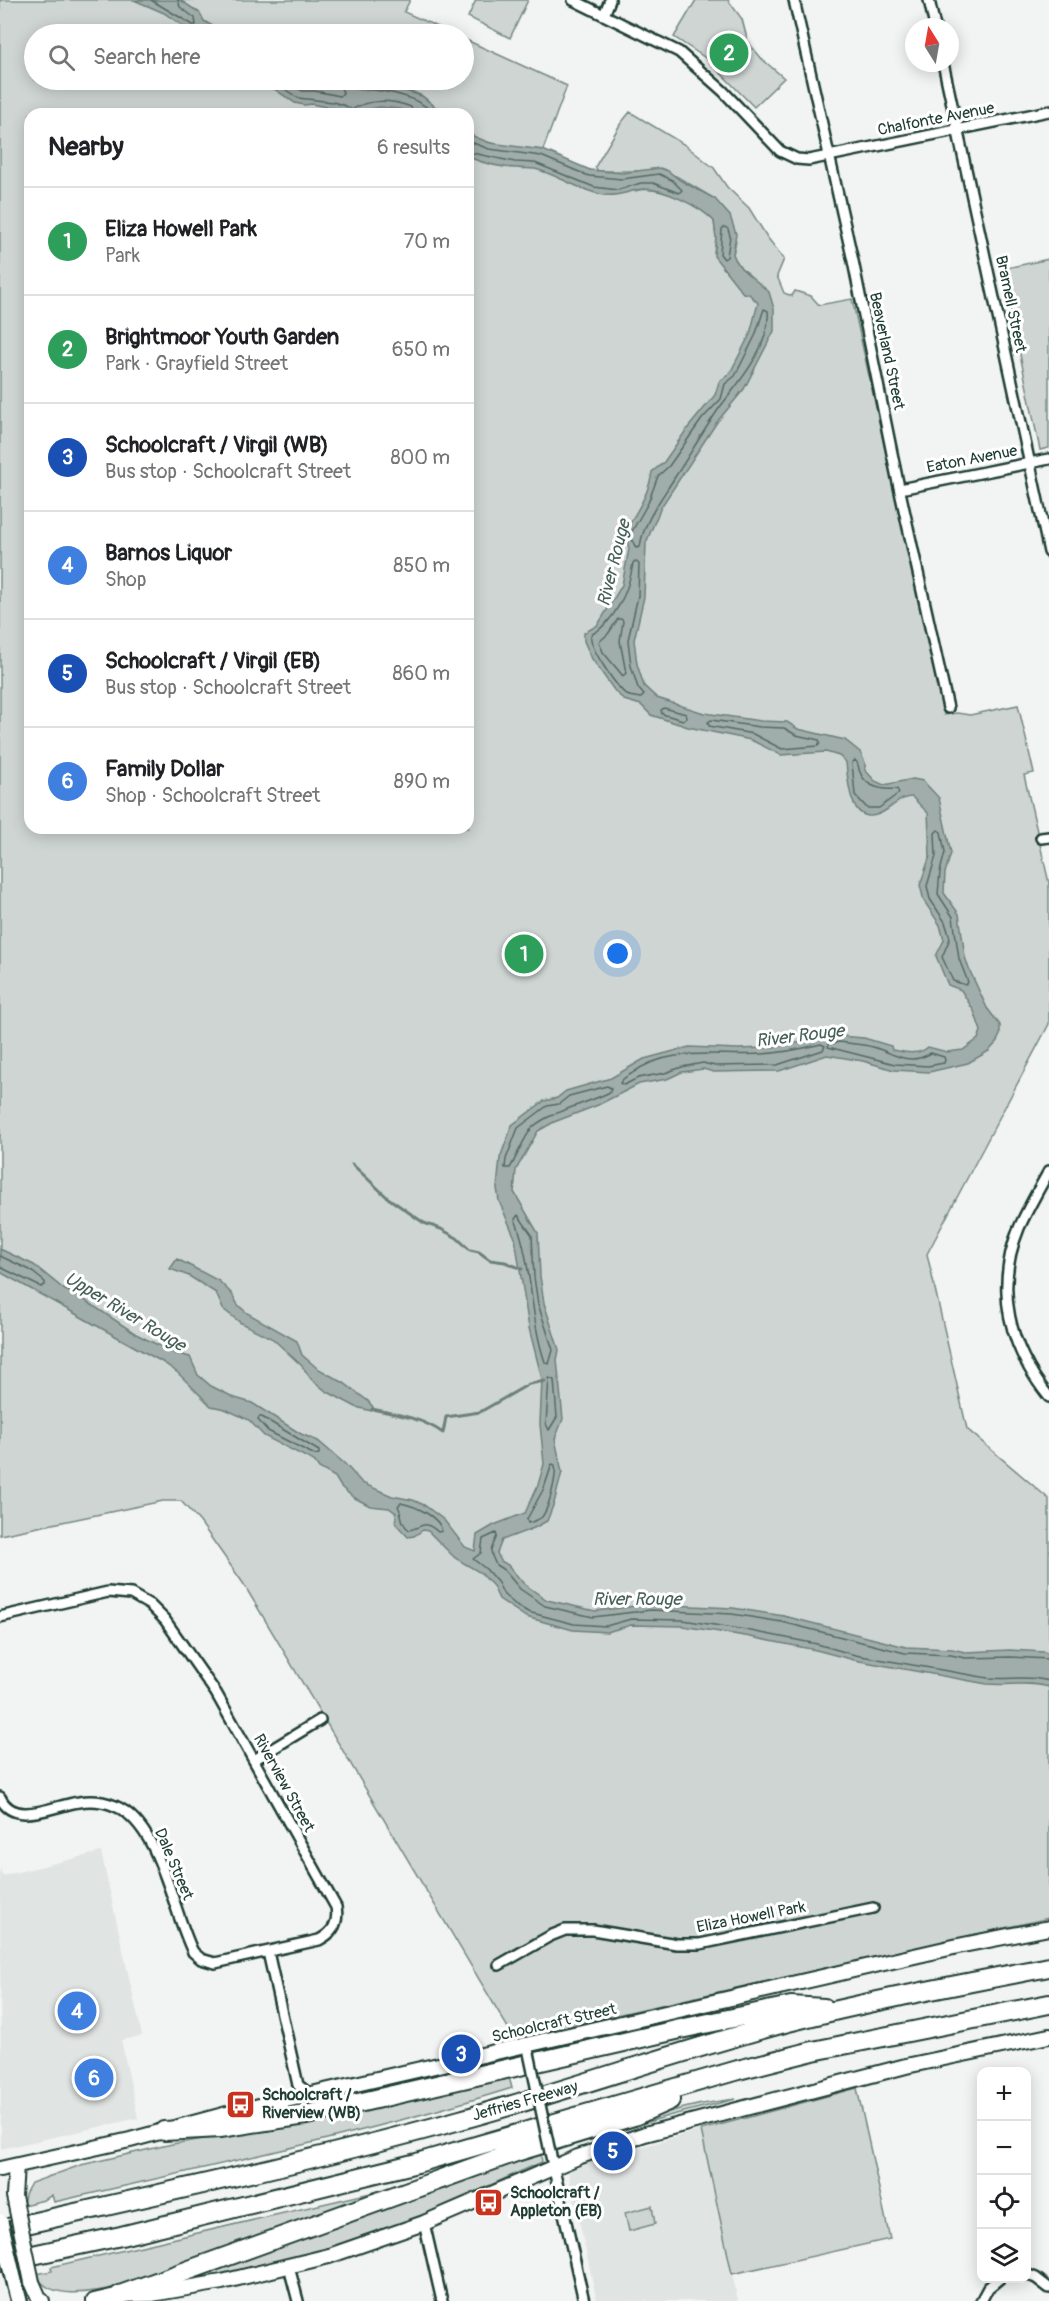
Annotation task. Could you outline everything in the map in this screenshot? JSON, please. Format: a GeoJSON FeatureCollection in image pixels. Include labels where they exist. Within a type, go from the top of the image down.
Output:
{"type":"FeatureCollection","features":[{"type":"Feature","properties":{"kind":"highway","name":"Jeffries Freeway"},"geometry":{"type":"LineString","coordinates":[[0,2230],[384,2141],[726,2040],[844,2009],[1049,1967]]}},
{"type":"Feature","properties":{"kind":"highway","name":"Jeffries Freeway"},"geometry":{"type":"LineString","coordinates":[[0,2262],[132,2233],[417,2163],[738,2070],[824,2049],[1049,2004]]}},
{"type":"Feature","properties":{"kind":"highway"},"geometry":{"type":"LineString","coordinates":[[164,2131],[220,2128],[306,2115],[685,2028],[792,2006],[844,2009]]}},
{"type":"Feature","properties":{"kind":"highway"},"geometry":{"type":"LineString","coordinates":[[120,2295],[516,2152],[634,2116],[738,2070]]}},
{"type":"Feature","properties":{"kind":"main road","name":"Schoolcraft Street"},"geometry":{"type":"LineString","coordinates":[[0,2169],[164,2131],[242,2110],[528,2050],[947,1948],[1049,1928]]}},
{"type":"Feature","properties":{"kind":"main road"},"geometry":{"type":"LineString","coordinates":[[98,2300],[120,2295],[153,2297],[290,2267],[357,2248],[424,2223],[553,2167],[645,2134],[815,2088],[928,2061],[1049,2036]]}},
{"type":"Feature","properties":{"kind":"main road"},"geometry":{"type":"LineString","coordinates":[[16,2166],[14,2196],[32,2282],[42,2301]]}},
{"type":"Feature","properties":{"kind":"main road"},"geometry":{"type":"LineString","coordinates":[[0,2222],[17,2294]]}},
{"type":"Feature","properties":{"kind":"street","name":"Chalfonte Avenue"},"geometry":{"type":"LineString","coordinates":[[573,0],[664,44],[692,61],[723,91],[769,143],[797,159],[809,160],[1049,111]]}},
{"type":"Feature","properties":{"kind":"street"},"geometry":{"type":"LineString","coordinates":[[604,15],[610,0]]}},
{"type":"Feature","properties":{"kind":"street","name":"Beaverland Street"},"geometry":{"type":"LineString","coordinates":[[794,0],[853,261],[948,708]]}},
{"type":"Feature","properties":{"kind":"street"},"geometry":{"type":"LineString","coordinates":[[929,0],[933,18]]}},
{"type":"Feature","properties":{"kind":"street","name":"Bramell Street"},"geometry":{"type":"LineString","coordinates":[[946,72],[1049,552]]}},
{"type":"Feature","properties":{"kind":"street","name":"Eaton Avenue"},"geometry":{"type":"LineString","coordinates":[[900,489],[1049,459]]}},
{"type":"Feature","properties":{"kind":"street"},"geometry":{"type":"LineString","coordinates":[[1049,1170],[1025,1215],[1014,1243],[1010,1259],[1007,1297],[1018,1346],[1031,1373],[1049,1397]]}},
{"type":"Feature","properties":{"kind":"street","name":"Riverview Street"},"geometry":{"type":"LineString","coordinates":[[0,1617],[108,1592],[120,1592],[142,1599],[161,1616],[196,1664],[254,1760],[331,1898],[338,1915],[336,1924],[326,1937],[268,1952]]}},
{"type":"Feature","properties":{"kind":"street"},"geometry":{"type":"LineString","coordinates":[[254,1760],[320,1720]]}},
{"type":"Feature","properties":{"kind":"street","name":"Dale Street"},"geometry":{"type":"LineString","coordinates":[[0,1797],[12,1811],[25,1814],[90,1801],[106,1803],[121,1809],[137,1821],[148,1837],[196,1955],[215,1963],[268,1952]]}},
{"type":"Feature","properties":{"kind":"street","name":"Eliza Howell Park"},"geometry":{"type":"LineString","coordinates":[[499,1965],[550,1936],[566,1930],[593,1929],[677,1944],[700,1944],[873,1908]]}},
{"type":"Feature","properties":{"kind":"street"},"geometry":{"type":"LineString","coordinates":[[268,1952],[298,2085],[311,2095]]}},
{"type":"Feature","properties":{"kind":"street"},"geometry":{"type":"LineString","coordinates":[[528,2050],[584,2301]]}},
{"type":"Feature","properties":{"kind":"street"},"geometry":{"type":"LineString","coordinates":[[424,2223],[442,2301]]}},
{"type":"Feature","properties":{"kind":"street"},"geometry":{"type":"LineString","coordinates":[[290,2267],[298,2301]]}},
{"type":"Feature","properties":{"kind":"street"},"geometry":{"type":"LineString","coordinates":[[1031,2276],[1049,2288]]}},
{"type":"Feature","properties":{"kind":"street"},"geometry":{"type":"LineString","coordinates":[[981,2301],[988,2288],[994,2283]]}},
{"type":"Feature","properties":{"kind":"shaded area"},"geometry":{"type":"Polygon","coordinates":[[[0,0],[410,0],[404,12],[431,24],[24,24],[24,90],[324,90],[402,108],[24,108],[24,834],[474,834],[474,148],[635,191],[655,190],[677,197],[714,221],[716,238],[714,252],[748,273],[735,259],[733,254],[736,241],[715,199],[676,176],[637,171],[598,171],[595,167],[630,112],[685,145],[714,168],[727,187],[749,208],[784,259],[777,276],[784,293],[792,296],[795,291],[811,296],[819,305],[852,299],[944,715],[957,713],[970,715],[1018,705],[1034,773],[1024,775],[1049,883],[1049,1024],[927,1254],[967,1429],[1049,1499],[1049,1918],[514,2038],[243,1583],[200,1522],[181,1501],[163,1501],[0,1535],[0,0]]]}},
{"type":"Feature","properties":{"kind":"shaded area"},"geometry":{"type":"Polygon","coordinates":[[[476,0],[528,0],[510,38],[468,17],[476,0]]]}},
{"type":"Feature","properties":{"kind":"shaded area"},"geometry":{"type":"Polygon","coordinates":[[[696,0],[728,0],[742,19],[748,42],[762,59],[784,78],[754,107],[707,59],[674,37],[696,0]]]}},
{"type":"Feature","properties":{"kind":"shaded area"},"geometry":{"type":"Polygon","coordinates":[[[474,44],[567,86],[543,150],[504,146],[474,137],[474,108],[437,108],[422,96],[405,90],[474,90],[474,44]]]}},
{"type":"Feature","properties":{"kind":"shaded area"},"geometry":{"type":"Polygon","coordinates":[[[1049,259],[1049,448],[1040,450],[1002,269],[1049,259]]]}},
{"type":"Feature","properties":{"kind":"shaded area"},"geometry":{"type":"Polygon","coordinates":[[[101,1852],[142,2036],[121,2040],[138,2118],[1,2149],[0,1867],[2,1876],[101,1852]]]}},
{"type":"Feature","properties":{"kind":"shaded area"},"geometry":{"type":"Polygon","coordinates":[[[509,2077],[512,2088],[398,2121],[284,2150],[54,2202],[52,2195],[44,2200],[23,2205],[25,2194],[31,2183],[81,2165],[172,2144],[235,2134],[509,2077]]]}},
{"type":"Feature","properties":{"kind":"shaded area"},"geometry":{"type":"Polygon","coordinates":[[[857,2088],[890,2239],[732,2274],[701,2130],[857,2088]]]}},
{"type":"Feature","properties":{"kind":"shaded area"},"geometry":{"type":"Polygon","coordinates":[[[736,2099],[668,2116],[541,2155],[542,2162],[426,2213],[356,2240],[291,2258],[182,2282],[415,2196],[622,2126],[668,2112],[736,2099]]]}},
{"type":"Feature","properties":{"kind":"shaded area"},"geometry":{"type":"Polygon","coordinates":[[[701,2130],[738,2301],[597,2301],[568,2171],[609,2156],[701,2130]]]}},
{"type":"Feature","properties":{"kind":"shaded area"},"geometry":{"type":"Polygon","coordinates":[[[405,2185],[121,2286],[97,2291],[60,2292],[42,2283],[36,2274],[52,2271],[51,2267],[405,2185]]]}},
{"type":"Feature","properties":{"kind":"shaded area"},"geometry":{"type":"Polygon","coordinates":[[[652,2206],[655,2224],[629,2231],[625,2213],[652,2206]]]}},
{"type":"Feature","properties":{"kind":"water"},"geometry":{"type":"Polygon","coordinates":[[[134,0],[180,0],[200,13],[204,21],[209,24],[180,24],[164,13],[134,0]]]}},
{"type":"Feature","properties":{"kind":"water"},"geometry":{"type":"Polygon","coordinates":[[[276,90],[402,90],[422,96],[437,108],[330,108],[295,103],[276,90]]]}},
{"type":"Feature","properties":{"kind":"water"},"geometry":{"type":"Polygon","coordinates":[[[474,136],[490,143],[543,150],[590,170],[622,173],[660,168],[715,199],[730,216],[736,234],[733,254],[741,268],[769,292],[774,309],[774,331],[744,389],[717,422],[661,507],[646,543],[644,597],[634,640],[637,664],[644,686],[657,698],[704,713],[761,721],[787,722],[798,729],[845,740],[860,752],[865,763],[865,770],[875,781],[884,785],[913,779],[923,781],[939,798],[951,853],[945,873],[944,893],[959,914],[969,969],[987,1008],[1000,1025],[1000,1035],[989,1051],[968,1063],[929,1072],[894,1070],[863,1061],[827,1055],[779,1071],[714,1072],[703,1069],[682,1072],[667,1079],[639,1084],[538,1131],[516,1170],[514,1192],[538,1233],[544,1303],[559,1350],[557,1360],[563,1419],[555,1439],[562,1472],[547,1521],[502,1540],[497,1553],[501,1561],[508,1565],[524,1584],[547,1600],[595,1611],[651,1604],[733,1608],[784,1616],[906,1647],[952,1649],[965,1652],[1010,1650],[1044,1652],[1049,1654],[1049,1687],[1034,1684],[987,1684],[854,1660],[745,1636],[682,1626],[631,1625],[607,1632],[573,1630],[526,1617],[499,1599],[493,1586],[481,1573],[455,1558],[428,1531],[423,1530],[408,1537],[396,1524],[396,1513],[389,1508],[370,1506],[353,1497],[341,1487],[335,1477],[319,1468],[314,1461],[264,1436],[249,1420],[225,1409],[211,1406],[178,1373],[164,1363],[0,1272],[0,1249],[34,1265],[65,1290],[77,1295],[136,1334],[174,1353],[190,1357],[198,1375],[211,1386],[235,1398],[252,1403],[301,1434],[318,1441],[345,1464],[362,1483],[392,1496],[413,1500],[424,1505],[444,1520],[465,1547],[475,1551],[477,1535],[494,1525],[525,1513],[538,1485],[544,1464],[540,1424],[542,1379],[529,1328],[515,1238],[499,1201],[497,1188],[500,1158],[512,1125],[544,1101],[557,1098],[566,1091],[611,1078],[644,1059],[689,1047],[765,1048],[840,1036],[864,1038],[891,1046],[892,1050],[911,1053],[928,1047],[947,1052],[963,1050],[978,1039],[981,1031],[974,1011],[961,990],[948,985],[936,956],[944,940],[940,925],[924,901],[920,885],[930,856],[928,813],[912,797],[908,797],[883,812],[872,816],[864,815],[853,801],[846,762],[839,756],[826,752],[781,755],[751,740],[688,727],[651,715],[641,705],[624,700],[614,690],[592,659],[584,641],[584,633],[598,625],[622,585],[629,549],[625,531],[645,496],[652,472],[664,462],[715,395],[719,382],[730,373],[750,334],[758,303],[749,294],[743,293],[714,256],[716,238],[714,221],[691,204],[661,192],[644,189],[604,195],[535,169],[492,165],[474,159],[474,136]]]}},
{"type":"Feature","properties":{"kind":"water"},"geometry":{"type":"Polygon","coordinates":[[[177,1259],[219,1281],[247,1313],[297,1341],[302,1355],[317,1368],[344,1383],[368,1401],[373,1407],[372,1411],[356,1407],[326,1391],[311,1379],[302,1366],[273,1339],[241,1323],[223,1309],[216,1293],[189,1276],[170,1269],[177,1259]]]}},
{"type":"Feature","properties":{"kind":"waterway"},"geometry":{"type":"LineString","coordinates":[[352,1164],[388,1198],[424,1223],[441,1229],[457,1238],[470,1250],[479,1252],[490,1260],[505,1262],[522,1269]]}},
{"type":"Feature","properties":{"kind":"waterway"},"geometry":{"type":"LineString","coordinates":[[372,1409],[418,1420],[443,1433],[446,1417],[480,1412],[529,1384],[545,1381]]}},
{"type":"Feature","properties":{"kind":"place","name":"Brightmoor Youth Garden"},"geometry":{"type":"Point","coordinates":[729,53]}},
{"type":"Feature","properties":{"kind":"place","name":"Eliza Howell Park"},"geometry":{"type":"Point","coordinates":[524,954]}},
{"type":"Feature","properties":{"kind":"place","name":"Barnos Liquor"},"geometry":{"type":"Point","coordinates":[77,2011]}},
{"type":"Feature","properties":{"kind":"place","name":"Schoolcraft / Virgil (WB)"},"geometry":{"type":"Point","coordinates":[461,2054]}},
{"type":"Feature","properties":{"kind":"place","name":"Family Dollar"},"geometry":{"type":"Point","coordinates":[94,2078]}},
{"type":"Feature","properties":{"kind":"place","name":"Schoolcraft / Riverview (WB)"},"geometry":{"type":"Point","coordinates":[241,2104]}},
{"type":"Feature","properties":{"kind":"place","name":"Schoolcraft / Virgil (EB)"},"geometry":{"type":"Point","coordinates":[613,2151]}},
{"type":"Feature","properties":{"kind":"place","name":"Schoolcraft / Appleton (EB)"},"geometry":{"type":"Point","coordinates":[489,2202]}},
{"type":"Feature","properties":{"kind":"water label","name":"River Rouge"},"geometry":{"type":"Point","coordinates":[614,563]}},
{"type":"Feature","properties":{"kind":"water label","name":"River Rouge"},"geometry":{"type":"Point","coordinates":[800,1036]}},
{"type":"Feature","properties":{"kind":"water label","name":"Upper River Rouge"},"geometry":{"type":"Point","coordinates":[125,1312]}},
{"type":"Feature","properties":{"kind":"water label","name":"River Rouge"},"geometry":{"type":"Point","coordinates":[637,1599]}}]}
